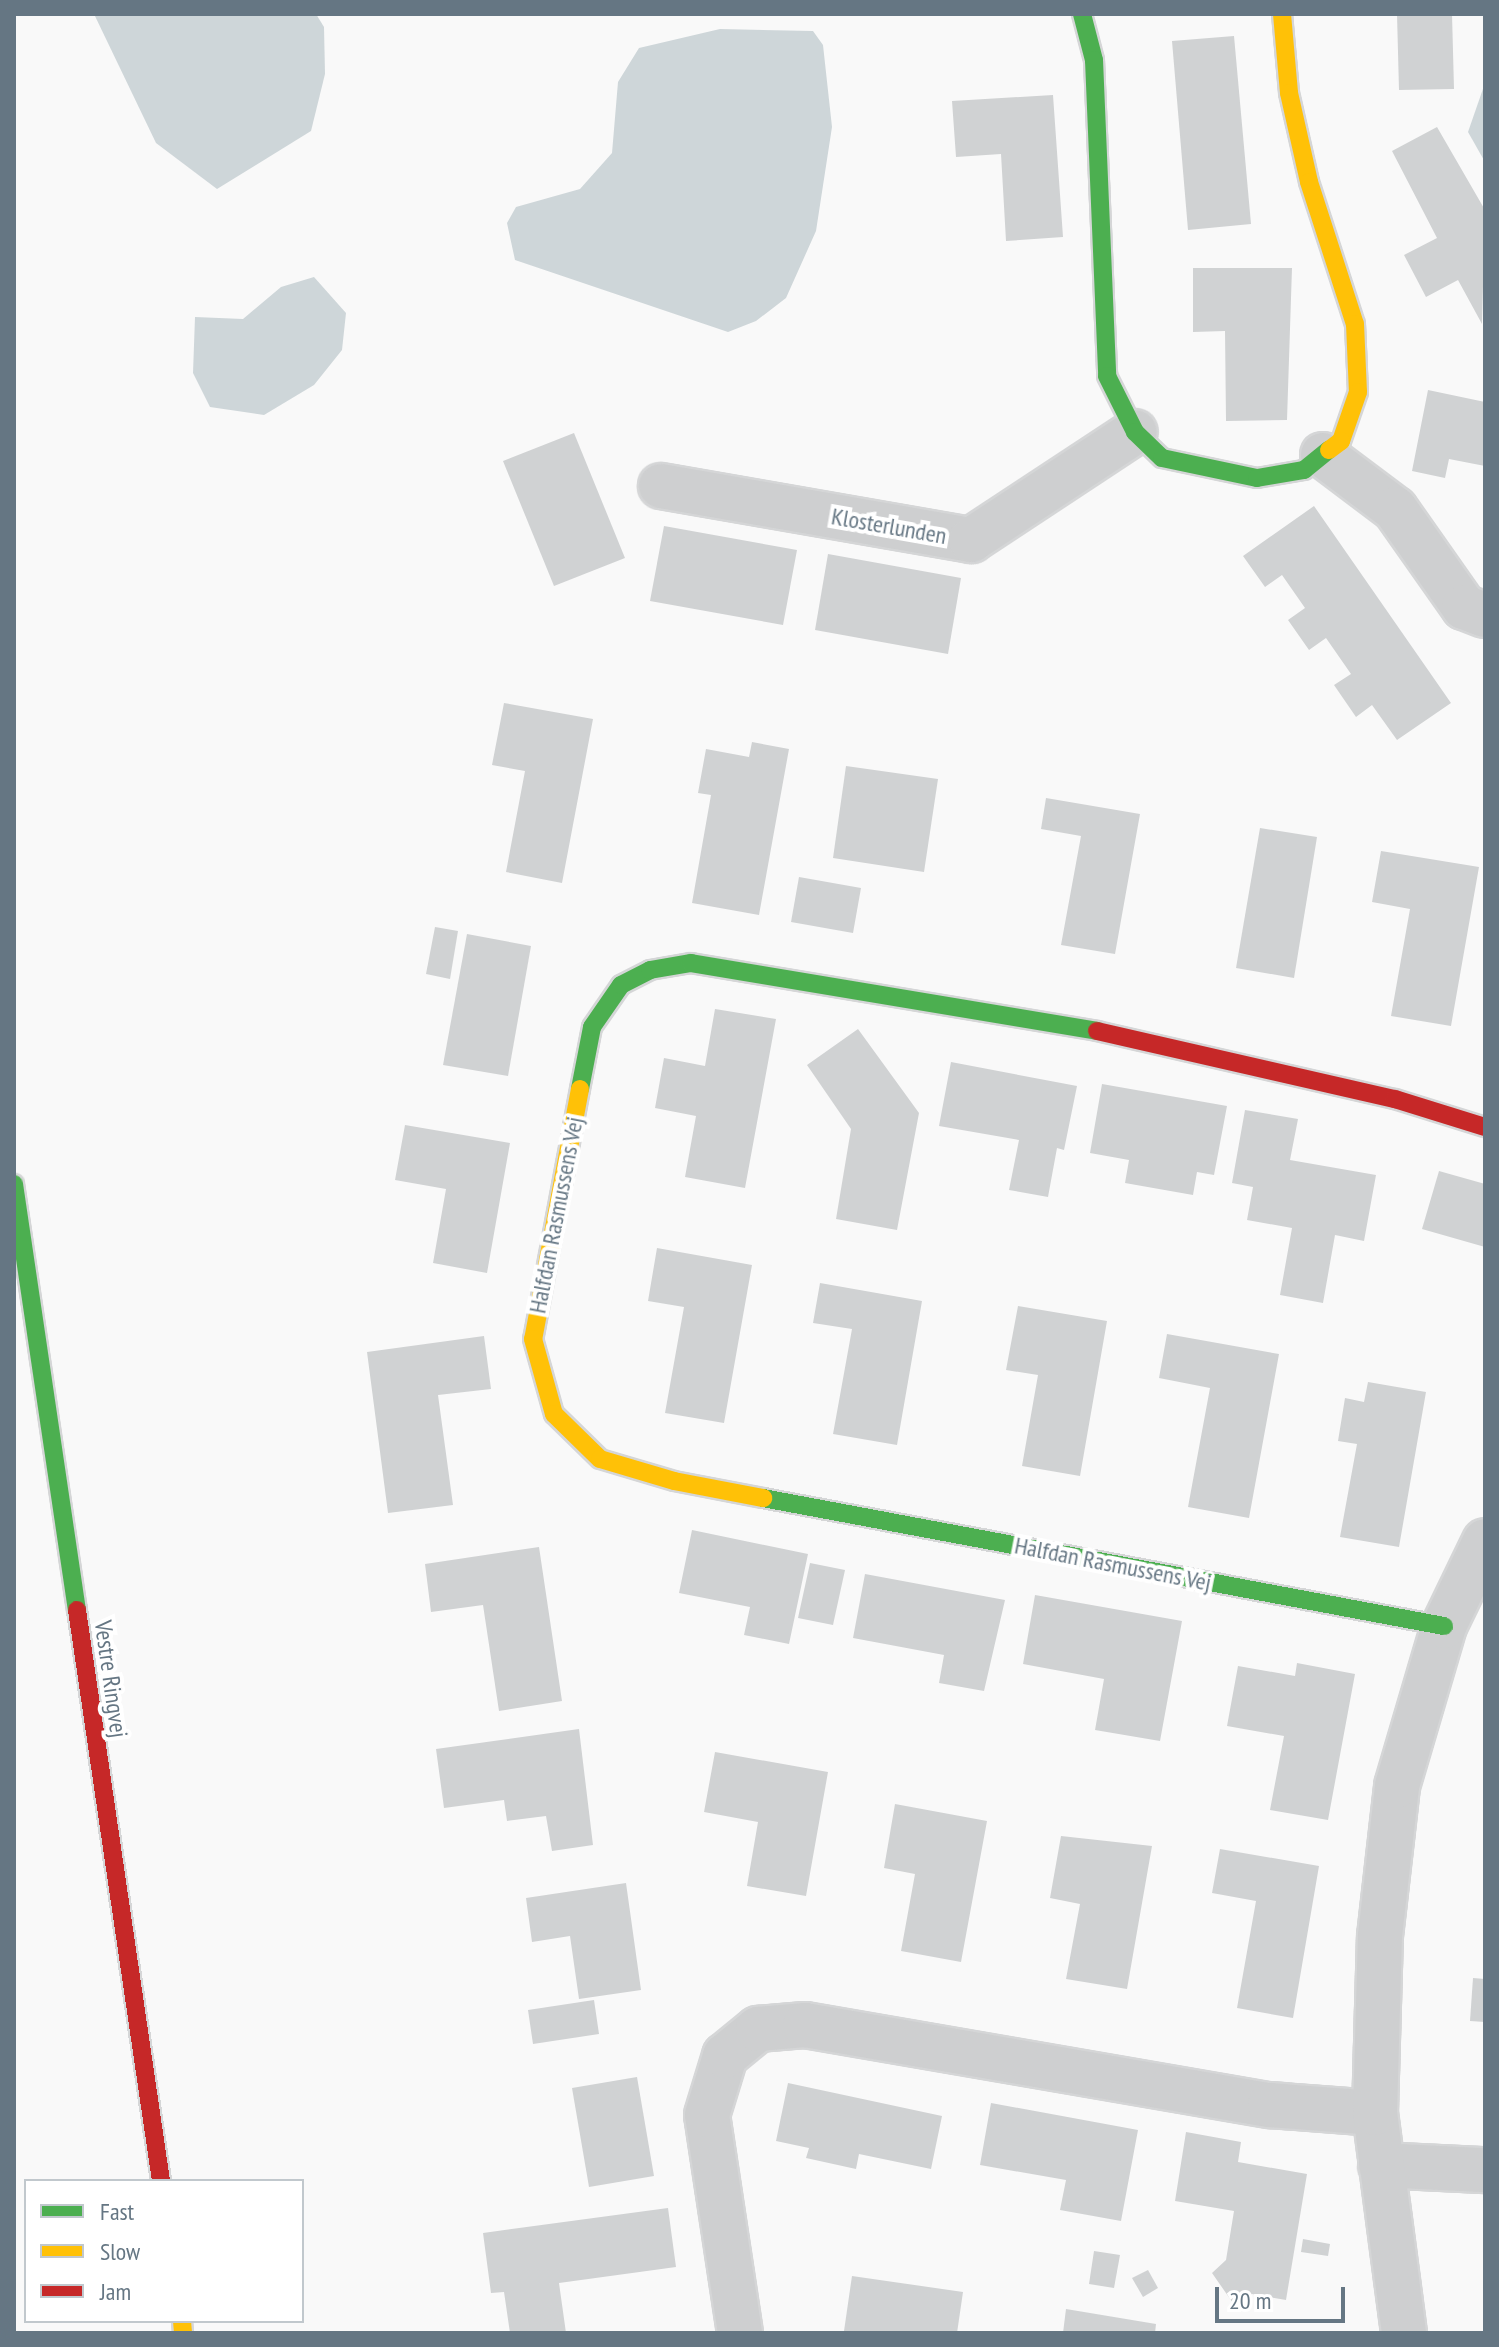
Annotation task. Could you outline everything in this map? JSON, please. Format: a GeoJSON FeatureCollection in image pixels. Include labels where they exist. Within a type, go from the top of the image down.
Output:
{"type":"FeatureCollection","features":[{"type":"Feature","properties":{"kind":"street"},"geometry":{"type":"LineString","coordinates":[[1082,14],[1094,60],[1107,376],[1135,432],[1162,458],[1257,478],[1304,470],[1341,441],[1358,392],[1355,324],[1309,182],[1289,93],[1282,14]]}},
{"type":"Feature","properties":{"kind":"street","name":"Klosterlunden"},"geometry":{"type":"LineString","coordinates":[[661,486],[971,540],[1135,432]]}},
{"type":"Feature","properties":{"kind":"street"},"geometry":{"type":"LineString","coordinates":[[1323,455],[1395,509],[1464,607],[1485,615]]}},
{"type":"Feature","properties":{"kind":"street","name":"Halfdan Rasmussens Vej"},"geometry":{"type":"LineString","coordinates":[[1444,1626],[674,1481],[600,1459],[554,1414],[533,1339],[592,1027],[621,985],[650,970],[691,963],[1120,1035],[1395,1099],[1485,1127]]}},
{"type":"Feature","properties":{"kind":"street","name":"Vestre Ringvej"},"geometry":{"type":"LineString","coordinates":[[14,1184],[161,2179]]}},
{"type":"Feature","properties":{"kind":"street"},"geometry":{"type":"LineString","coordinates":[[1404,2333],[1375,2113],[1380,1936],[1397,1786],[1444,1626],[1485,1541]]}},
{"type":"Feature","properties":{"kind":"street"},"geometry":{"type":"LineString","coordinates":[[740,2333],[707,2115],[725,2056],[758,2029],[805,2025],[1270,2105],[1375,2113]]}},
{"type":"Feature","properties":{"kind":"street"},"geometry":{"type":"LineString","coordinates":[[1381,2165],[1485,2170]]}},
{"type":"Feature","properties":{"kind":"shaded area"},"geometry":{"type":"Polygon","coordinates":[[[94,14],[316,14],[324,27],[325,74],[311,131],[217,189],[156,143],[94,14]]]}},
{"type":"Feature","properties":{"kind":"shaded area"},"geometry":{"type":"Polygon","coordinates":[[[720,29],[813,31],[823,45],[832,127],[816,231],[786,298],[756,321],[728,332],[515,260],[507,223],[516,207],[580,189],[612,153],[618,82],[639,48],[720,29]]]}},
{"type":"Feature","properties":{"kind":"shaded area"},"geometry":{"type":"Polygon","coordinates":[[[1485,83],[1485,162],[1468,132],[1485,83]]]}},
{"type":"Feature","properties":{"kind":"shaded area"},"geometry":{"type":"Polygon","coordinates":[[[314,277],[346,313],[342,350],[314,385],[264,415],[210,407],[193,373],[195,317],[243,319],[281,287],[314,277]]]}},
{"type":"Feature","properties":{"kind":"building"},"geometry":{"type":"Polygon","coordinates":[[[1397,14],[1452,14],[1454,89],[1399,90],[1397,14]]]}},
{"type":"Feature","properties":{"kind":"building"},"geometry":{"type":"Polygon","coordinates":[[[1234,36],[1251,224],[1188,230],[1172,41],[1234,36]]]}},
{"type":"Feature","properties":{"kind":"building"},"geometry":{"type":"Polygon","coordinates":[[[1053,95],[1063,237],[1006,241],[1001,154],[956,157],[952,101],[1053,95]]]}},
{"type":"Feature","properties":{"kind":"building"},"geometry":{"type":"Polygon","coordinates":[[[1437,127],[1485,210],[1482,324],[1458,280],[1426,297],[1404,255],[1437,238],[1392,151],[1437,127]]]}},
{"type":"Feature","properties":{"kind":"building"},"geometry":{"type":"Polygon","coordinates":[[[1193,268],[1292,268],[1287,420],[1226,421],[1225,331],[1193,332],[1193,268]]]}},
{"type":"Feature","properties":{"kind":"building"},"geometry":{"type":"Polygon","coordinates":[[[1428,390],[1485,402],[1485,466],[1449,459],[1445,478],[1412,471],[1428,390]]]}},
{"type":"Feature","properties":{"kind":"building"},"geometry":{"type":"Polygon","coordinates":[[[574,433],[625,558],[554,586],[503,461],[574,433]]]}},
{"type":"Feature","properties":{"kind":"building"},"geometry":{"type":"Polygon","coordinates":[[[1314,506],[1451,703],[1397,740],[1372,705],[1356,717],[1334,685],[1351,674],[1326,638],[1309,650],[1288,620],[1305,608],[1282,575],[1265,587],[1243,556],[1314,506]]]}},
{"type":"Feature","properties":{"kind":"building"},"geometry":{"type":"Polygon","coordinates":[[[664,526],[797,550],[783,625],[650,601],[664,526]]]}},
{"type":"Feature","properties":{"kind":"building"},"geometry":{"type":"Polygon","coordinates":[[[828,554],[961,578],[948,654],[815,630],[828,554]]]}},
{"type":"Feature","properties":{"kind":"building"},"geometry":{"type":"Polygon","coordinates":[[[504,703],[593,719],[562,883],[506,872],[525,771],[492,765],[504,703]]]}},
{"type":"Feature","properties":{"kind":"building"},"geometry":{"type":"Polygon","coordinates":[[[752,742],[789,749],[759,915],[692,903],[711,795],[698,793],[706,749],[749,757],[752,742]]]}},
{"type":"Feature","properties":{"kind":"building"},"geometry":{"type":"Polygon","coordinates":[[[846,766],[938,779],[924,872],[833,858],[846,766]]]}},
{"type":"Feature","properties":{"kind":"building"},"geometry":{"type":"Polygon","coordinates":[[[1046,798],[1140,814],[1115,954],[1061,945],[1081,836],[1041,829],[1046,798]]]}},
{"type":"Feature","properties":{"kind":"building"},"geometry":{"type":"Polygon","coordinates":[[[1260,828],[1317,837],[1294,978],[1236,968],[1260,828]]]}},
{"type":"Feature","properties":{"kind":"building"},"geometry":{"type":"Polygon","coordinates":[[[1381,851],[1479,867],[1451,1026],[1391,1016],[1410,909],[1372,902],[1381,851]]]}},
{"type":"Feature","properties":{"kind":"building"},"geometry":{"type":"Polygon","coordinates":[[[799,877],[861,888],[853,933],[791,922],[799,877]]]}},
{"type":"Feature","properties":{"kind":"building"},"geometry":{"type":"Polygon","coordinates":[[[435,927],[458,931],[450,979],[426,974],[435,927]]]}},
{"type":"Feature","properties":{"kind":"building"},"geometry":{"type":"Polygon","coordinates":[[[467,934],[531,946],[508,1076],[443,1065],[467,934]]]}},
{"type":"Feature","properties":{"kind":"building"},"geometry":{"type":"Polygon","coordinates":[[[715,1009],[776,1019],[745,1188],[685,1177],[696,1116],[655,1108],[664,1058],[705,1066],[715,1009]]]}},
{"type":"Feature","properties":{"kind":"building"},"geometry":{"type":"Polygon","coordinates":[[[858,1029],[919,1113],[897,1230],[836,1219],[851,1129],[807,1065],[858,1029]]]}},
{"type":"Feature","properties":{"kind":"building"},"geometry":{"type":"Polygon","coordinates":[[[951,1062],[1077,1086],[1064,1150],[1057,1148],[1048,1197],[1009,1190],[1019,1140],[939,1126],[951,1062]]]}},
{"type":"Feature","properties":{"kind":"building"},"geometry":{"type":"Polygon","coordinates":[[[1102,1084],[1227,1106],[1214,1175],[1197,1172],[1193,1195],[1125,1183],[1129,1160],[1090,1153],[1102,1084]]]}},
{"type":"Feature","properties":{"kind":"building"},"geometry":{"type":"Polygon","coordinates":[[[1245,1110],[1298,1119],[1290,1160],[1376,1175],[1364,1241],[1335,1235],[1323,1303],[1280,1295],[1292,1228],[1247,1220],[1253,1187],[1232,1183],[1245,1110]]]}},
{"type":"Feature","properties":{"kind":"building"},"geometry":{"type":"Polygon","coordinates":[[[405,1125],[510,1143],[487,1273],[433,1263],[446,1189],[395,1180],[405,1125]]]}},
{"type":"Feature","properties":{"kind":"building"},"geometry":{"type":"Polygon","coordinates":[[[1439,1171],[1485,1184],[1485,1247],[1422,1229],[1439,1171]]]}},
{"type":"Feature","properties":{"kind":"building"},"geometry":{"type":"Polygon","coordinates":[[[657,1248],[752,1265],[724,1423],[665,1413],[684,1307],[648,1301],[657,1248]]]}},
{"type":"Feature","properties":{"kind":"building"},"geometry":{"type":"Polygon","coordinates":[[[820,1283],[922,1301],[897,1445],[833,1434],[852,1329],[813,1323],[820,1283]]]}},
{"type":"Feature","properties":{"kind":"building"},"geometry":{"type":"Polygon","coordinates":[[[1018,1306],[1107,1321],[1080,1476],[1022,1466],[1038,1375],[1006,1370],[1018,1306]]]}},
{"type":"Feature","properties":{"kind":"building"},"geometry":{"type":"Polygon","coordinates":[[[1167,1334],[1279,1354],[1249,1518],[1188,1507],[1210,1388],[1159,1378],[1167,1334]]]}},
{"type":"Feature","properties":{"kind":"building"},"geometry":{"type":"Polygon","coordinates":[[[484,1336],[491,1389],[438,1395],[453,1505],[388,1513],[367,1352],[484,1336]]]}},
{"type":"Feature","properties":{"kind":"building"},"geometry":{"type":"Polygon","coordinates":[[[1368,1382],[1426,1392],[1399,1547],[1340,1537],[1357,1444],[1338,1441],[1345,1398],[1364,1402],[1368,1382]]]}},
{"type":"Feature","properties":{"kind":"building"},"geometry":{"type":"Polygon","coordinates":[[[692,1530],[808,1554],[789,1644],[744,1635],[750,1607],[679,1593],[692,1530]]]}},
{"type":"Feature","properties":{"kind":"building"},"geometry":{"type":"Polygon","coordinates":[[[539,1547],[562,1701],[499,1711],[483,1605],[431,1612],[425,1564],[539,1547]]]}},
{"type":"Feature","properties":{"kind":"building"},"geometry":{"type":"Polygon","coordinates":[[[810,1563],[845,1570],[833,1625],[798,1618],[810,1563]]]}},
{"type":"Feature","properties":{"kind":"building"},"geometry":{"type":"Polygon","coordinates":[[[865,1574],[1005,1600],[984,1691],[939,1683],[944,1655],[853,1638],[865,1574]]]}},
{"type":"Feature","properties":{"kind":"building"},"geometry":{"type":"Polygon","coordinates":[[[1035,1595],[1182,1621],[1160,1741],[1095,1730],[1104,1679],[1023,1664],[1035,1595]]]}},
{"type":"Feature","properties":{"kind":"building"},"geometry":{"type":"Polygon","coordinates":[[[1297,1663],[1355,1674],[1328,1820],[1270,1810],[1284,1736],[1227,1726],[1238,1666],[1295,1676],[1297,1663]]]}},
{"type":"Feature","properties":{"kind":"building"},"geometry":{"type":"Polygon","coordinates":[[[579,1729],[593,1845],[552,1851],[546,1816],[507,1821],[504,1800],[444,1808],[436,1749],[579,1729]]]}},
{"type":"Feature","properties":{"kind":"building"},"geometry":{"type":"Polygon","coordinates":[[[715,1752],[828,1772],[806,1896],[747,1886],[758,1822],[704,1812],[715,1752]]]}},
{"type":"Feature","properties":{"kind":"building"},"geometry":{"type":"Polygon","coordinates":[[[895,1804],[987,1821],[961,1962],[901,1951],[915,1874],[884,1868],[895,1804]]]}},
{"type":"Feature","properties":{"kind":"building"},"geometry":{"type":"Polygon","coordinates":[[[1061,1836],[1152,1846],[1127,1989],[1066,1979],[1080,1904],[1050,1898],[1061,1836]]]}},
{"type":"Feature","properties":{"kind":"building"},"geometry":{"type":"Polygon","coordinates":[[[1220,1849],[1319,1866],[1293,2018],[1237,2008],[1256,1901],[1212,1893],[1220,1849]]]}},
{"type":"Feature","properties":{"kind":"building"},"geometry":{"type":"Polygon","coordinates":[[[626,1883],[641,1990],[579,1999],[570,1936],[532,1942],[526,1898],[626,1883]]]}},
{"type":"Feature","properties":{"kind":"building"},"geometry":{"type":"Polygon","coordinates":[[[1473,1978],[1485,1979],[1485,2022],[1470,2021],[1473,1978]]]}},
{"type":"Feature","properties":{"kind":"building"},"geometry":{"type":"Polygon","coordinates":[[[594,2000],[599,2034],[533,2044],[528,2010],[594,2000]]]}},
{"type":"Feature","properties":{"kind":"building"},"geometry":{"type":"Polygon","coordinates":[[[637,2077],[654,2176],[589,2187],[572,2088],[637,2077]]]}},
{"type":"Feature","properties":{"kind":"building"},"geometry":{"type":"Polygon","coordinates":[[[788,2083],[942,2116],[931,2169],[859,2154],[856,2169],[806,2158],[809,2148],[776,2141],[788,2083]]]}},
{"type":"Feature","properties":{"kind":"building"},"geometry":{"type":"Polygon","coordinates":[[[991,2103],[1138,2130],[1121,2221],[1060,2210],[1066,2180],[980,2165],[991,2103]]]}},
{"type":"Feature","properties":{"kind":"building"},"geometry":{"type":"Polygon","coordinates":[[[1186,2132],[1241,2142],[1238,2162],[1307,2174],[1286,2300],[1252,2294],[1235,2306],[1212,2273],[1226,2260],[1234,2211],[1175,2201],[1186,2132]]]}},
{"type":"Feature","properties":{"kind":"building"},"geometry":{"type":"Polygon","coordinates":[[[668,2208],[676,2267],[559,2283],[566,2333],[510,2333],[504,2292],[491,2293],[483,2233],[668,2208]]]}},
{"type":"Feature","properties":{"kind":"building"},"geometry":{"type":"Polygon","coordinates":[[[1303,2239],[1330,2244],[1328,2256],[1301,2252],[1303,2239]]]}},
{"type":"Feature","properties":{"kind":"building"},"geometry":{"type":"Polygon","coordinates":[[[1094,2251],[1120,2255],[1114,2288],[1089,2284],[1094,2251]]]}},
{"type":"Feature","properties":{"kind":"building"},"geometry":{"type":"Polygon","coordinates":[[[1148,2270],[1158,2288],[1143,2297],[1132,2278],[1148,2270]]]}},
{"type":"Feature","properties":{"kind":"building"},"geometry":{"type":"Polygon","coordinates":[[[852,2276],[963,2292],[957,2333],[844,2331],[852,2276]]]}},
{"type":"Feature","properties":{"kind":"building"},"geometry":{"type":"Polygon","coordinates":[[[1066,2309],[1156,2324],[1155,2333],[1063,2333],[1066,2309]]]}},
{"type":"Feature","properties":{"kind":"traffic: fast"},"geometry":{"type":"LineString","coordinates":[[1082,14],[1094,60],[1107,376],[1135,432],[1162,458],[1257,478],[1304,470],[1329,450]]}},
{"type":"Feature","properties":{"kind":"traffic: fast"},"geometry":{"type":"LineString","coordinates":[[580,1089],[592,1027],[621,985],[650,970],[691,963],[1097,1031]]}},
{"type":"Feature","properties":{"kind":"traffic: fast"},"geometry":{"type":"LineString","coordinates":[[14,1184],[77,1610]]}},
{"type":"Feature","properties":{"kind":"traffic: fast"},"geometry":{"type":"LineString","coordinates":[[763,1498],[1444,1626]]}},
{"type":"Feature","properties":{"kind":"traffic: slow"},"geometry":{"type":"LineString","coordinates":[[1282,14],[1289,93],[1309,182],[1355,324],[1358,392],[1341,441],[1329,450]]}},
{"type":"Feature","properties":{"kind":"traffic: slow"},"geometry":{"type":"LineString","coordinates":[[580,1089],[533,1339],[554,1414],[600,1459],[674,1481],[763,1498]]}},
{"type":"Feature","properties":{"kind":"traffic: slow"},"geometry":{"type":"LineString","coordinates":[[182,2323],[183,2333]]}},
{"type":"Feature","properties":{"kind":"traffic: jam"},"geometry":{"type":"LineString","coordinates":[[1097,1031],[1395,1099],[1485,1127]]}},
{"type":"Feature","properties":{"kind":"traffic: jam"},"geometry":{"type":"LineString","coordinates":[[77,1610],[161,2179]]}}]}
